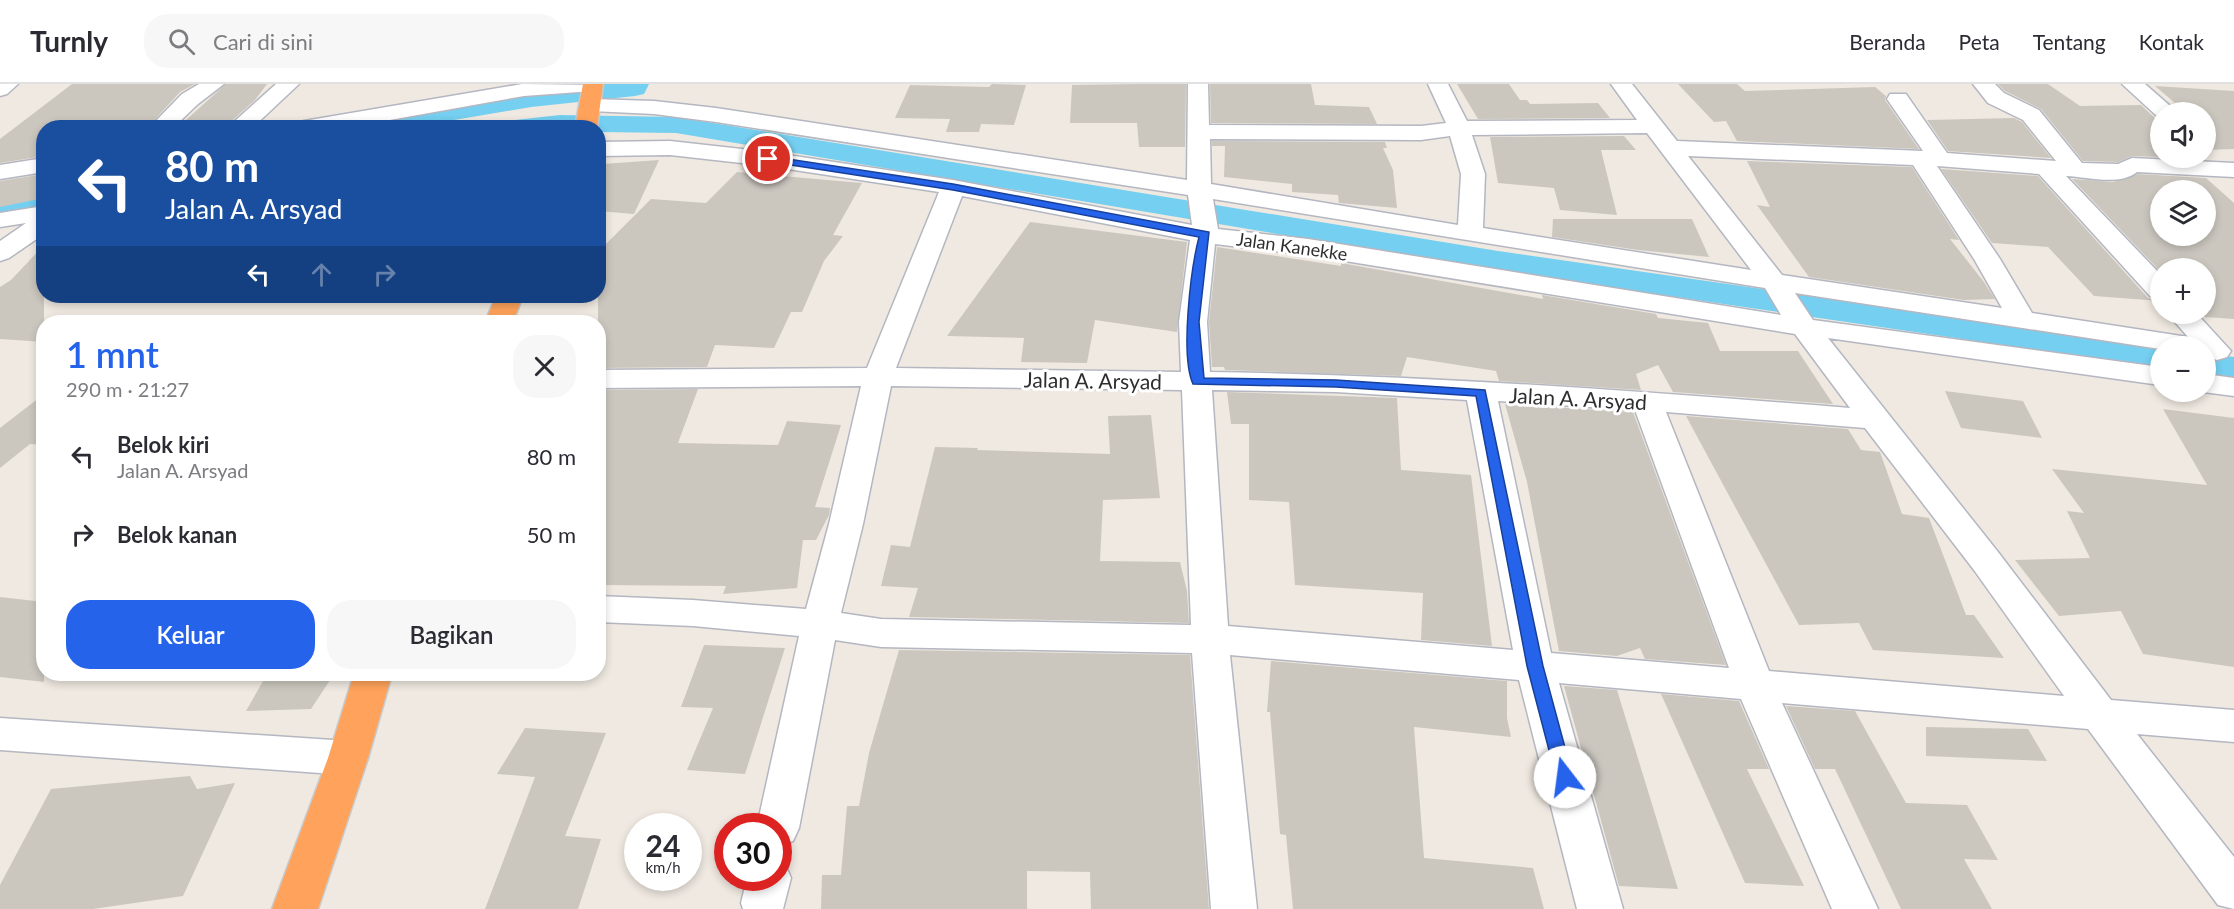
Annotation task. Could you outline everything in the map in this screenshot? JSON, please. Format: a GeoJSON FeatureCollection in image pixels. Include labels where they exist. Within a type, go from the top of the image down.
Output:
{"type":"FeatureCollection","features":[{"type":"Feature","properties":{"kind":"highway"},"geometry":{"type":"LineString","coordinates":[[295,909],[348,758],[371,681]]}},
{"type":"Feature","properties":{"kind":"street"},"geometry":{"type":"LineString","coordinates":[[0,90],[8,84]]}},
{"type":"Feature","properties":{"kind":"street"},"geometry":{"type":"LineString","coordinates":[[168,120],[190,99],[214,84]]}},
{"type":"Feature","properties":{"kind":"street"},"geometry":{"type":"LineString","coordinates":[[247,120],[290,84]]}},
{"type":"Feature","properties":{"kind":"street"},"geometry":{"type":"LineString","coordinates":[[1198,84],[1198,132],[1203,212],[1193,322],[1198,381],[1200,481],[1210,639],[1234,909]]}},
{"type":"Feature","properties":{"kind":"street"},"geometry":{"type":"LineString","coordinates":[[1438,84],[1459,128],[1473,174],[1470,234]]}},
{"type":"Feature","properties":{"kind":"street"},"geometry":{"type":"LineString","coordinates":[[1622,84],[1789,303],[1874,419],[1986,561],[2098,714],[2234,891]]}},
{"type":"Feature","properties":{"kind":"street"},"geometry":{"type":"LineString","coordinates":[[1983,84],[1996,98],[2031,115],[2075,170]]}},
{"type":"Feature","properties":{"kind":"street"},"geometry":{"type":"LineString","coordinates":[[2132,84],[2154,102]]}},
{"type":"Feature","properties":{"kind":"street"},"geometry":{"type":"LineString","coordinates":[[350,120],[524,90],[591,102],[688,111],[1203,212],[1470,234],[1669,266],[1789,303],[2150,374]]}},
{"type":"Feature","properties":{"kind":"street"},"geometry":{"type":"LineString","coordinates":[[1898,99],[2022,319]]}},
{"type":"Feature","properties":{"kind":"street"},"geometry":{"type":"LineString","coordinates":[[1198,132],[1421,133],[1459,128],[1653,126]]}},
{"type":"Feature","properties":{"kind":"street","name":"Jalan Kanekke"},"geometry":{"type":"LineString","coordinates":[[606,149],[670,148],[768,159],[953,187],[1203,212],[1308,247],[1789,303]]}},
{"type":"Feature","properties":{"kind":"street"},"geometry":{"type":"LineString","coordinates":[[1670,148],[1930,159],[2120,172],[2128,165],[2152,164],[2234,170]]}},
{"type":"Feature","properties":{"kind":"street"},"geometry":{"type":"LineString","coordinates":[[2216,155],[2234,170]]}},
{"type":"Feature","properties":{"kind":"street"},"geometry":{"type":"LineString","coordinates":[[0,172],[36,166]]}},
{"type":"Feature","properties":{"kind":"street"},"geometry":{"type":"LineString","coordinates":[[2046,168],[2150,279]]}},
{"type":"Feature","properties":{"kind":"street"},"geometry":{"type":"LineString","coordinates":[[781,813],[820,624],[846,524],[878,377],[953,187]]}},
{"type":"Feature","properties":{"kind":"street"},"geometry":{"type":"LineString","coordinates":[[0,220],[36,214]]}},
{"type":"Feature","properties":{"kind":"street"},"geometry":{"type":"LineString","coordinates":[[0,253],[36,228]]}},
{"type":"Feature","properties":{"kind":"street"},"geometry":{"type":"LineString","coordinates":[[1789,303],[2022,319],[2150,340]]}},
{"type":"Feature","properties":{"kind":"street"},"geometry":{"type":"LineString","coordinates":[[2190,324],[2200,336]]}},
{"type":"Feature","properties":{"kind":"street","name":"Jalan A. Arsyad"},"geometry":{"type":"LineString","coordinates":[[606,379],[878,377],[1336,383],[1647,401],[1874,419]]}},
{"type":"Feature","properties":{"kind":"street"},"geometry":{"type":"LineString","coordinates":[[2216,385],[2234,387]]}},
{"type":"Feature","properties":{"kind":"street"},"geometry":{"type":"LineString","coordinates":[[1481,393],[1535,666],[1600,909]]}},
{"type":"Feature","properties":{"kind":"street"},"geometry":{"type":"LineString","coordinates":[[1647,401],[1755,686],[1855,909]]}},
{"type":"Feature","properties":{"kind":"street"},"geometry":{"type":"LineString","coordinates":[[606,610],[820,624],[882,633],[1046,638],[1210,639],[1655,675],[1755,686],[2234,726]]}},
{"type":"Feature","properties":{"kind":"street"},"geometry":{"type":"LineString","coordinates":[[0,734],[348,758]]}},
{"type":"Feature","properties":{"kind":"building"},"geometry":{"type":"Polygon","coordinates":[[[72,84],[195,84],[180,92],[154,120],[36,120],[36,157],[0,163],[0,139],[72,84]]]}},
{"type":"Feature","properties":{"kind":"building"},"geometry":{"type":"Polygon","coordinates":[[[226,84],[267,84],[255,100],[233,120],[186,120],[226,84]]]}},
{"type":"Feature","properties":{"kind":"building"},"geometry":{"type":"Polygon","coordinates":[[[992,84],[1026,85],[1014,125],[981,124],[979,132],[946,132],[950,119],[895,118],[910,85],[989,87],[992,84]]]}},
{"type":"Feature","properties":{"kind":"building"},"geometry":{"type":"Polygon","coordinates":[[[1186,84],[1185,147],[1139,147],[1137,123],[1070,123],[1072,85],[1186,84]]]}},
{"type":"Feature","properties":{"kind":"building"},"geometry":{"type":"Polygon","coordinates":[[[1210,84],[1311,84],[1315,105],[1369,107],[1377,124],[1211,123],[1210,84]]]}},
{"type":"Feature","properties":{"kind":"building"},"geometry":{"type":"Polygon","coordinates":[[[1457,84],[1509,84],[1520,100],[1527,100],[1530,104],[1598,103],[1610,118],[1478,119],[1457,84]]]}},
{"type":"Feature","properties":{"kind":"building"},"geometry":{"type":"Polygon","coordinates":[[[1678,84],[1737,84],[1745,91],[1875,87],[1886,96],[1885,100],[1919,149],[1737,141],[1726,121],[1714,122],[1678,84]]]}},
{"type":"Feature","properties":{"kind":"building"},"geometry":{"type":"Polygon","coordinates":[[[1998,84],[2048,84],[2080,106],[2141,105],[2150,113],[2150,157],[2132,156],[2118,162],[2083,161],[2041,109],[2005,91],[1998,84]]]}},
{"type":"Feature","properties":{"kind":"building"},"geometry":{"type":"Polygon","coordinates":[[[2155,86],[2234,91],[2234,149],[2216,150],[2216,102],[2174,102],[2155,86]]]}},
{"type":"Feature","properties":{"kind":"building"},"geometry":{"type":"Polygon","coordinates":[[[2014,118],[2022,122],[2051,158],[1948,151],[1927,120],[2014,118]]]}},
{"type":"Feature","properties":{"kind":"building"},"geometry":{"type":"Polygon","coordinates":[[[1624,136],[1636,150],[1601,150],[1617,215],[1560,210],[1554,188],[1498,183],[1490,137],[1624,136]]]}},
{"type":"Feature","properties":{"kind":"building"},"geometry":{"type":"Polygon","coordinates":[[[1212,141],[1385,142],[1387,148],[1383,148],[1393,170],[1397,208],[1339,203],[1338,195],[1292,192],[1292,184],[1224,177],[1225,146],[1212,146],[1212,141]]]}},
{"type":"Feature","properties":{"kind":"building"},"geometry":{"type":"Polygon","coordinates":[[[659,160],[634,214],[606,212],[606,164],[659,160]]]}},
{"type":"Feature","properties":{"kind":"building"},"geometry":{"type":"Polygon","coordinates":[[[1747,161],[1912,167],[1959,240],[1950,239],[1995,299],[1964,300],[1809,277],[1757,205],[1770,207],[1747,161]]]}},
{"type":"Feature","properties":{"kind":"building"},"geometry":{"type":"Polygon","coordinates":[[[1941,169],[2038,176],[2150,300],[2094,296],[2048,247],[1992,243],[1941,169]]]}},
{"type":"Feature","properties":{"kind":"building"},"geometry":{"type":"Polygon","coordinates":[[[737,172],[862,183],[833,235],[843,236],[824,261],[802,312],[791,312],[774,348],[715,345],[707,367],[606,368],[606,315],[598,315],[598,303],[606,303],[606,244],[651,199],[706,203],[737,172]]]}},
{"type":"Feature","properties":{"kind":"building"},"geometry":{"type":"Polygon","coordinates":[[[2138,174],[2206,178],[2208,180],[2150,180],[2150,246],[2216,246],[2216,187],[2234,203],[2234,319],[2216,318],[2216,258],[2150,258],[2150,261],[2072,179],[2113,182],[2138,174]]]}},
{"type":"Feature","properties":{"kind":"building"},"geometry":{"type":"Polygon","coordinates":[[[36,175],[36,200],[0,207],[0,181],[36,175]]]}},
{"type":"Feature","properties":{"kind":"building"},"geometry":{"type":"Polygon","coordinates":[[[1553,219],[1692,219],[1709,257],[1638,250],[1552,237],[1553,219]]]}},
{"type":"Feature","properties":{"kind":"building"},"geometry":{"type":"Polygon","coordinates":[[[1030,222],[1187,242],[1177,332],[1095,320],[1087,363],[1021,362],[1024,338],[947,336],[1030,222]]]}},
{"type":"Feature","properties":{"kind":"building"},"geometry":{"type":"Polygon","coordinates":[[[1217,247],[1341,266],[1341,263],[1543,299],[1542,295],[1656,314],[1658,318],[1708,323],[1720,351],[1798,351],[1833,404],[1673,392],[1658,365],[1636,374],[1641,390],[1499,381],[1496,371],[1407,357],[1401,376],[1225,370],[1224,367],[1212,367],[1209,322],[1217,247]]]}},
{"type":"Feature","properties":{"kind":"building"},"geometry":{"type":"Polygon","coordinates":[[[36,253],[36,303],[44,303],[44,315],[36,315],[36,341],[0,339],[0,287],[11,280],[36,253]]]}},
{"type":"Feature","properties":{"kind":"building"},"geometry":{"type":"Polygon","coordinates":[[[698,389],[678,443],[778,445],[787,421],[841,425],[815,507],[830,508],[829,515],[816,540],[803,540],[797,588],[723,594],[726,586],[606,585],[606,390],[698,389]]]}},
{"type":"Feature","properties":{"kind":"building"},"geometry":{"type":"Polygon","coordinates":[[[1945,391],[2023,401],[2042,438],[1961,428],[1945,391]]]}},
{"type":"Feature","properties":{"kind":"building"},"geometry":{"type":"Polygon","coordinates":[[[1227,392],[1397,398],[1401,470],[1471,475],[1492,646],[1421,640],[1423,593],[1295,585],[1289,502],[1249,500],[1249,424],[1231,424],[1227,392]]]}},
{"type":"Feature","properties":{"kind":"building"},"geometry":{"type":"Polygon","coordinates":[[[36,400],[36,444],[30,444],[0,468],[0,428],[36,400]]]}},
{"type":"Feature","properties":{"kind":"building"},"geometry":{"type":"Polygon","coordinates":[[[1505,404],[1633,412],[1726,665],[1645,659],[1640,648],[1617,656],[1559,651],[1527,482],[1505,404]]]}},
{"type":"Feature","properties":{"kind":"building"},"geometry":{"type":"Polygon","coordinates":[[[2163,409],[2234,418],[2234,667],[2143,654],[2121,611],[2059,616],[2015,560],[2090,558],[2067,511],[2084,513],[2052,469],[2207,485],[2163,409]]]}},
{"type":"Feature","properties":{"kind":"building"},"geometry":{"type":"Polygon","coordinates":[[[1151,415],[1160,498],[1103,500],[1100,561],[1180,562],[1187,591],[1189,623],[909,617],[918,588],[881,586],[891,545],[910,547],[935,447],[1110,454],[1108,416],[1151,415]]]}},
{"type":"Feature","properties":{"kind":"building"},"geometry":{"type":"Polygon","coordinates":[[[1686,416],[1848,429],[1861,450],[1880,452],[1902,514],[1929,518],[1966,615],[1974,615],[2004,658],[1873,650],[1859,623],[1799,625],[1686,416]]]}},
{"type":"Feature","properties":{"kind":"building"},"geometry":{"type":"Polygon","coordinates":[[[0,597],[36,601],[36,681],[44,682],[0,677],[0,597]]]}},
{"type":"Feature","properties":{"kind":"building"},"geometry":{"type":"Polygon","coordinates":[[[704,645],[785,648],[745,774],[687,770],[713,708],[681,707],[704,645]]]}},
{"type":"Feature","properties":{"kind":"building"},"geometry":{"type":"Polygon","coordinates":[[[899,650],[1190,655],[1209,909],[1091,909],[1090,872],[1027,871],[1027,909],[821,909],[822,875],[841,875],[847,806],[859,806],[869,753],[899,650]]]}},
{"type":"Feature","properties":{"kind":"building"},"geometry":{"type":"Polygon","coordinates":[[[1271,661],[1507,681],[1507,718],[1511,737],[1414,727],[1424,858],[1533,868],[1544,909],[1293,909],[1286,835],[1280,834],[1270,712],[1267,712],[1271,661]]]}},
{"type":"Feature","properties":{"kind":"building"},"geometry":{"type":"Polygon","coordinates":[[[263,681],[329,681],[311,709],[246,711],[263,681]]]}},
{"type":"Feature","properties":{"kind":"building"},"geometry":{"type":"Polygon","coordinates":[[[1564,686],[1617,690],[1678,889],[1619,886],[1564,686]]]}},
{"type":"Feature","properties":{"kind":"building"},"geometry":{"type":"Polygon","coordinates":[[[1661,694],[1739,701],[1769,769],[1747,769],[1804,886],[1745,883],[1661,694]]]}},
{"type":"Feature","properties":{"kind":"building"},"geometry":{"type":"Polygon","coordinates":[[[1786,706],[1855,711],[1906,803],[1967,805],[1998,860],[1964,859],[1992,909],[1901,909],[1835,769],[1815,769],[1786,706]]]}},
{"type":"Feature","properties":{"kind":"building"},"geometry":{"type":"Polygon","coordinates":[[[1926,727],[2028,729],[2047,761],[1926,756],[1926,727]]]}},
{"type":"Feature","properties":{"kind":"building"},"geometry":{"type":"Polygon","coordinates":[[[525,728],[606,733],[565,836],[601,839],[578,909],[485,909],[535,777],[497,774],[525,728]]]}},
{"type":"Feature","properties":{"kind":"building"},"geometry":{"type":"Polygon","coordinates":[[[190,776],[197,789],[235,783],[183,896],[93,909],[0,909],[0,885],[51,789],[190,776]]]}},
{"type":"Feature","properties":{"kind":"waterway"},"geometry":{"type":"LineString","coordinates":[[401,120],[531,99],[635,88],[636,84]]}},
{"type":"Feature","properties":{"kind":"waterway"},"geometry":{"type":"LineString","coordinates":[[606,124],[676,125],[1498,261],[2150,356]]}},
{"type":"Feature","properties":{"kind":"waterway"},"geometry":{"type":"LineString","coordinates":[[0,210],[36,203]]}},
{"type":"Feature","properties":{"kind":"waterway"},"geometry":{"type":"LineString","coordinates":[[2216,366],[2234,368]]}},
{"type":"Feature","properties":{"kind":"route"},"geometry":{"type":"LineString","coordinates":[[768,159],[953,187],[1118,216],[1205,235],[1199,258],[1193,322],[1198,381],[1336,383],[1481,393],[1535,666],[1565,777]]}}]}
